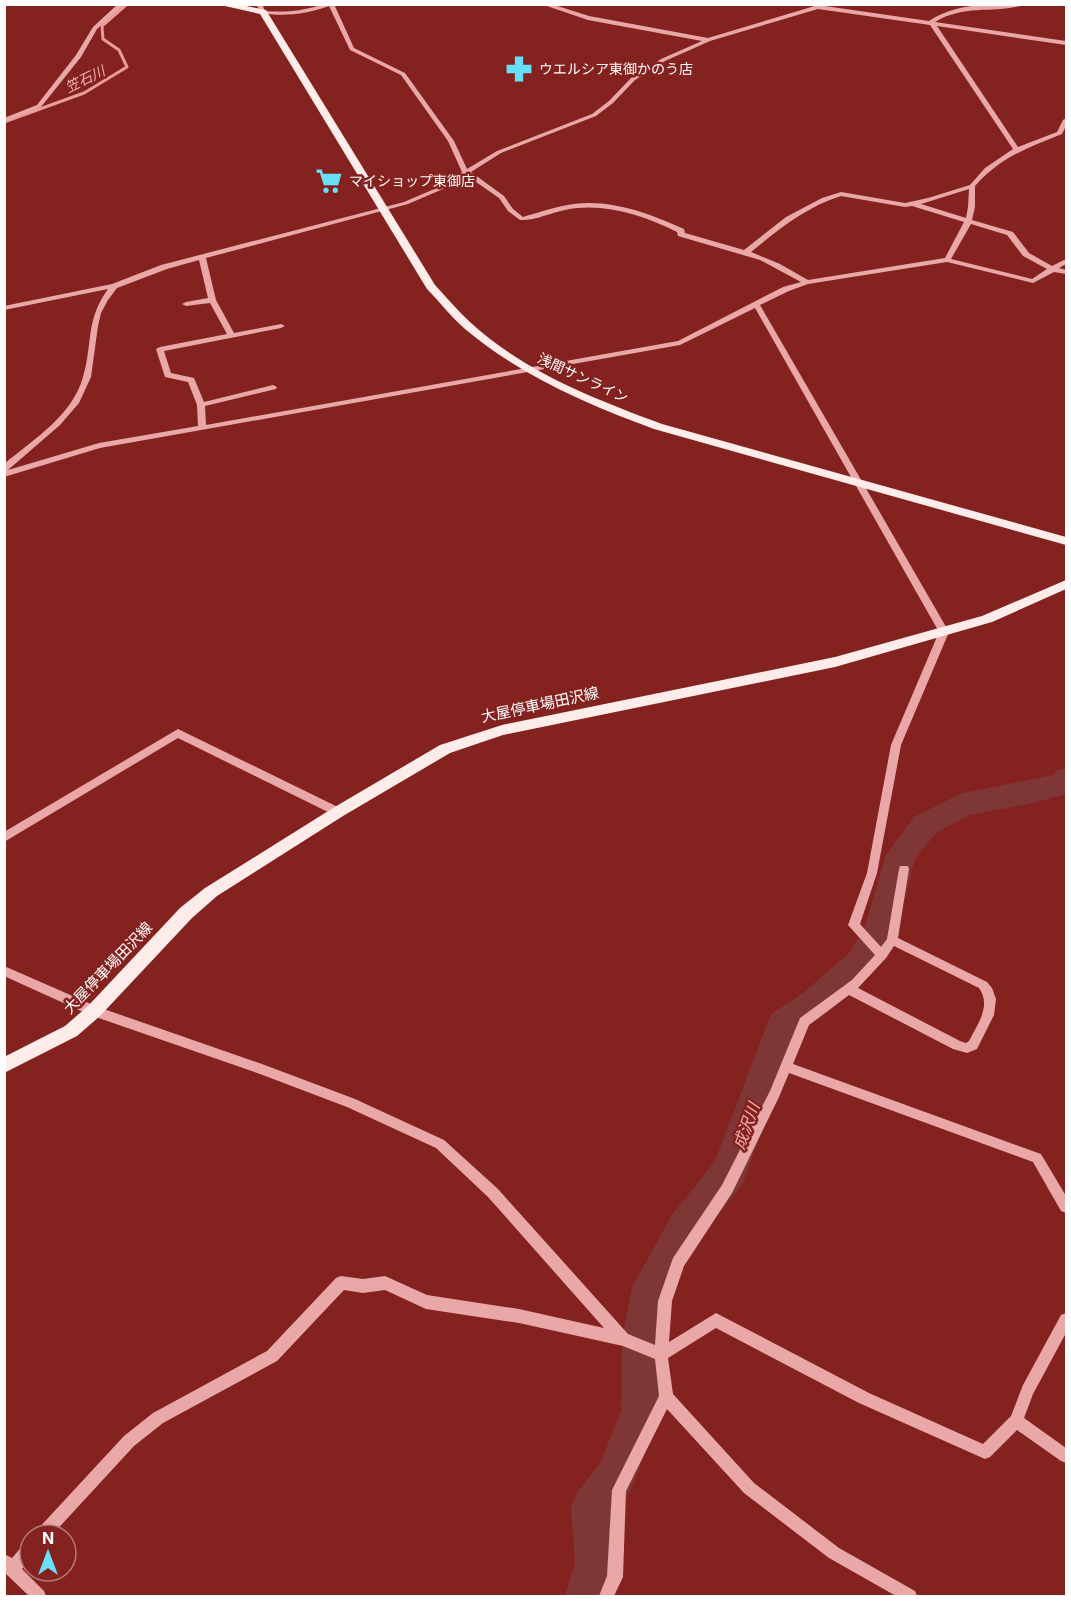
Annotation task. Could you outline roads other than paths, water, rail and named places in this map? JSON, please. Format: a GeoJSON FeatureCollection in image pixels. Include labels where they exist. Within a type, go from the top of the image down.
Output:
{"type":"FeatureCollection","features":[{"type":"Feature","properties":{"kind":"main road"},"geometry":{"type":"LineString","coordinates":[[220,4],[261,8]]}},
{"type":"Feature","properties":{"kind":"main road","name":"浅間サンライン"},"geometry":{"type":"LineString","coordinates":[[261,8],[423,276],[441,300],[483,338],[531,370],[597,403],[661,427],[1066,541]]}},
{"type":"Feature","properties":{"kind":"main road","name":"大屋停車場田沢線"},"geometry":{"type":"LineString","coordinates":[[4,1066],[71,1031],[94,1011],[186,913],[211,892],[338,812],[445,749],[493,732],[835,662],[987,619],[1066,584]]}},
{"type":"Feature","properties":{"kind":"street"},"geometry":{"type":"LineString","coordinates":[[4,120],[39,106],[79,56],[95,27],[122,4]]}},
{"type":"Feature","properties":{"kind":"street"},"geometry":{"type":"LineString","coordinates":[[261,8],[291,14],[331,4],[352,50],[393,67],[407,78],[451,141],[465,171],[502,197],[510,210],[522,219],[590,205],[645,216],[666,223],[681,231],[681,234],[746,252],[789,269],[807,282]]}},
{"type":"Feature","properties":{"kind":"street"},"geometry":{"type":"LineString","coordinates":[[544,4],[588,18],[708,40]]}},
{"type":"Feature","properties":{"kind":"street"},"geometry":{"type":"LineString","coordinates":[[931,22],[944,13],[971,8],[1024,4]]}},
{"type":"Feature","properties":{"kind":"street"},"geometry":{"type":"LineString","coordinates":[[4,308],[114,286],[136,276],[425,196],[499,152],[594,115],[647,69],[708,40],[816,6],[1066,43]]}},
{"type":"Feature","properties":{"kind":"street"},"geometry":{"type":"LineString","coordinates":[[931,22],[1017,150]]}},
{"type":"Feature","properties":{"kind":"street"},"geometry":{"type":"LineString","coordinates":[[746,252],[788,218],[824,199],[841,194],[889,204],[913,204],[972,186],[987,169],[1017,150],[1060,133],[1066,120]]}},
{"type":"Feature","properties":{"kind":"street"},"geometry":{"type":"LineString","coordinates":[[947,260],[970,222],[974,204],[972,186]]}},
{"type":"Feature","properties":{"kind":"street"},"geometry":{"type":"LineString","coordinates":[[913,204],[1010,234],[1018,249],[1054,270],[1066,272]]}},
{"type":"Feature","properties":{"kind":"street"},"geometry":{"type":"LineString","coordinates":[[202,257],[212,300],[231,335]]}},
{"type":"Feature","properties":{"kind":"street"},"geometry":{"type":"LineString","coordinates":[[4,474],[99,446],[680,343],[756,304],[807,282],[947,260],[1033,281],[1066,261]]}},
{"type":"Feature","properties":{"kind":"street"},"geometry":{"type":"LineString","coordinates":[[4,469],[68,413],[83,389],[95,314],[114,286]]}},
{"type":"Feature","properties":{"kind":"street"},"geometry":{"type":"LineString","coordinates":[[186,304],[212,300]]}},
{"type":"Feature","properties":{"kind":"street"},"geometry":{"type":"LineString","coordinates":[[756,304],[944,632],[896,745],[872,873],[854,925],[880,952]]}},
{"type":"Feature","properties":{"kind":"street"},"geometry":{"type":"LineString","coordinates":[[202,428],[201,405],[191,380],[168,375],[159,349],[281,326]]}},
{"type":"Feature","properties":{"kind":"street"},"geometry":{"type":"LineString","coordinates":[[201,405],[273,387]]}},
{"type":"Feature","properties":{"kind":"street"},"geometry":{"type":"LineString","coordinates":[[4,838],[178,733],[338,812]]}},
{"type":"Feature","properties":{"kind":"street"},"geometry":{"type":"LineString","coordinates":[[904,869],[892,940],[848,988],[804,1022],[775,1094],[727,1189],[678,1263],[665,1301],[656,1352],[666,1397],[749,1488],[834,1553],[910,1596]]}},
{"type":"Feature","properties":{"kind":"street"},"geometry":{"type":"LineString","coordinates":[[848,988],[957,1045],[967,1048],[973,1045],[991,1007],[990,992],[983,985],[892,940]]}},
{"type":"Feature","properties":{"kind":"street"},"geometry":{"type":"LineString","coordinates":[[4,971],[94,1011],[274,1073],[351,1103],[440,1144],[493,1193],[623,1339]]}},
{"type":"Feature","properties":{"kind":"street"},"geometry":{"type":"LineString","coordinates":[[785,1066],[1037,1158],[1066,1207]]}},
{"type":"Feature","properties":{"kind":"street"},"geometry":{"type":"LineString","coordinates":[[53,1523],[129,1441],[158,1418],[272,1356],[341,1283],[363,1286],[385,1283],[426,1302],[519,1316],[623,1339],[656,1352],[716,1320],[864,1398],[985,1452],[1016,1421],[1028,1390],[1066,1320]]}},
{"type":"Feature","properties":{"kind":"street"},"geometry":{"type":"LineString","coordinates":[[606,1596],[615,1577],[619,1490],[666,1397]]}},
{"type":"Feature","properties":{"kind":"street"},"geometry":{"type":"LineString","coordinates":[[1016,1421],[1066,1456]]}},
{"type":"Feature","properties":{"kind":"street"},"geometry":{"type":"LineString","coordinates":[[8,1565],[39,1596]]}},
{"type":"Feature","properties":{"kind":"waterway","name":"笠石川"},"geometry":{"type":"LineString","coordinates":[[4,122],[84,93],[127,67],[119,50],[103,39],[102,26],[127,4]]}},
{"type":"Feature","properties":{"kind":"waterway","name":"成沢川"},"geometry":{"type":"LineString","coordinates":[[587,1596],[597,1563],[592,1508],[616,1475],[641,1411],[642,1340],[651,1287],[685,1228],[730,1171],[783,1024],[815,1003],[860,964],[879,934],[901,855],[925,825],[962,805],[1029,793],[1065,783],[1066,779]]}},
{"type":"Feature","properties":{"kind":"place","name":"ウエルシア東御かのう店"},"geometry":{"type":"Point","coordinates":[519,69]}},
{"type":"Feature","properties":{"kind":"place","name":"マイショップ東御店"},"geometry":{"type":"Point","coordinates":[329,181]}}]}
